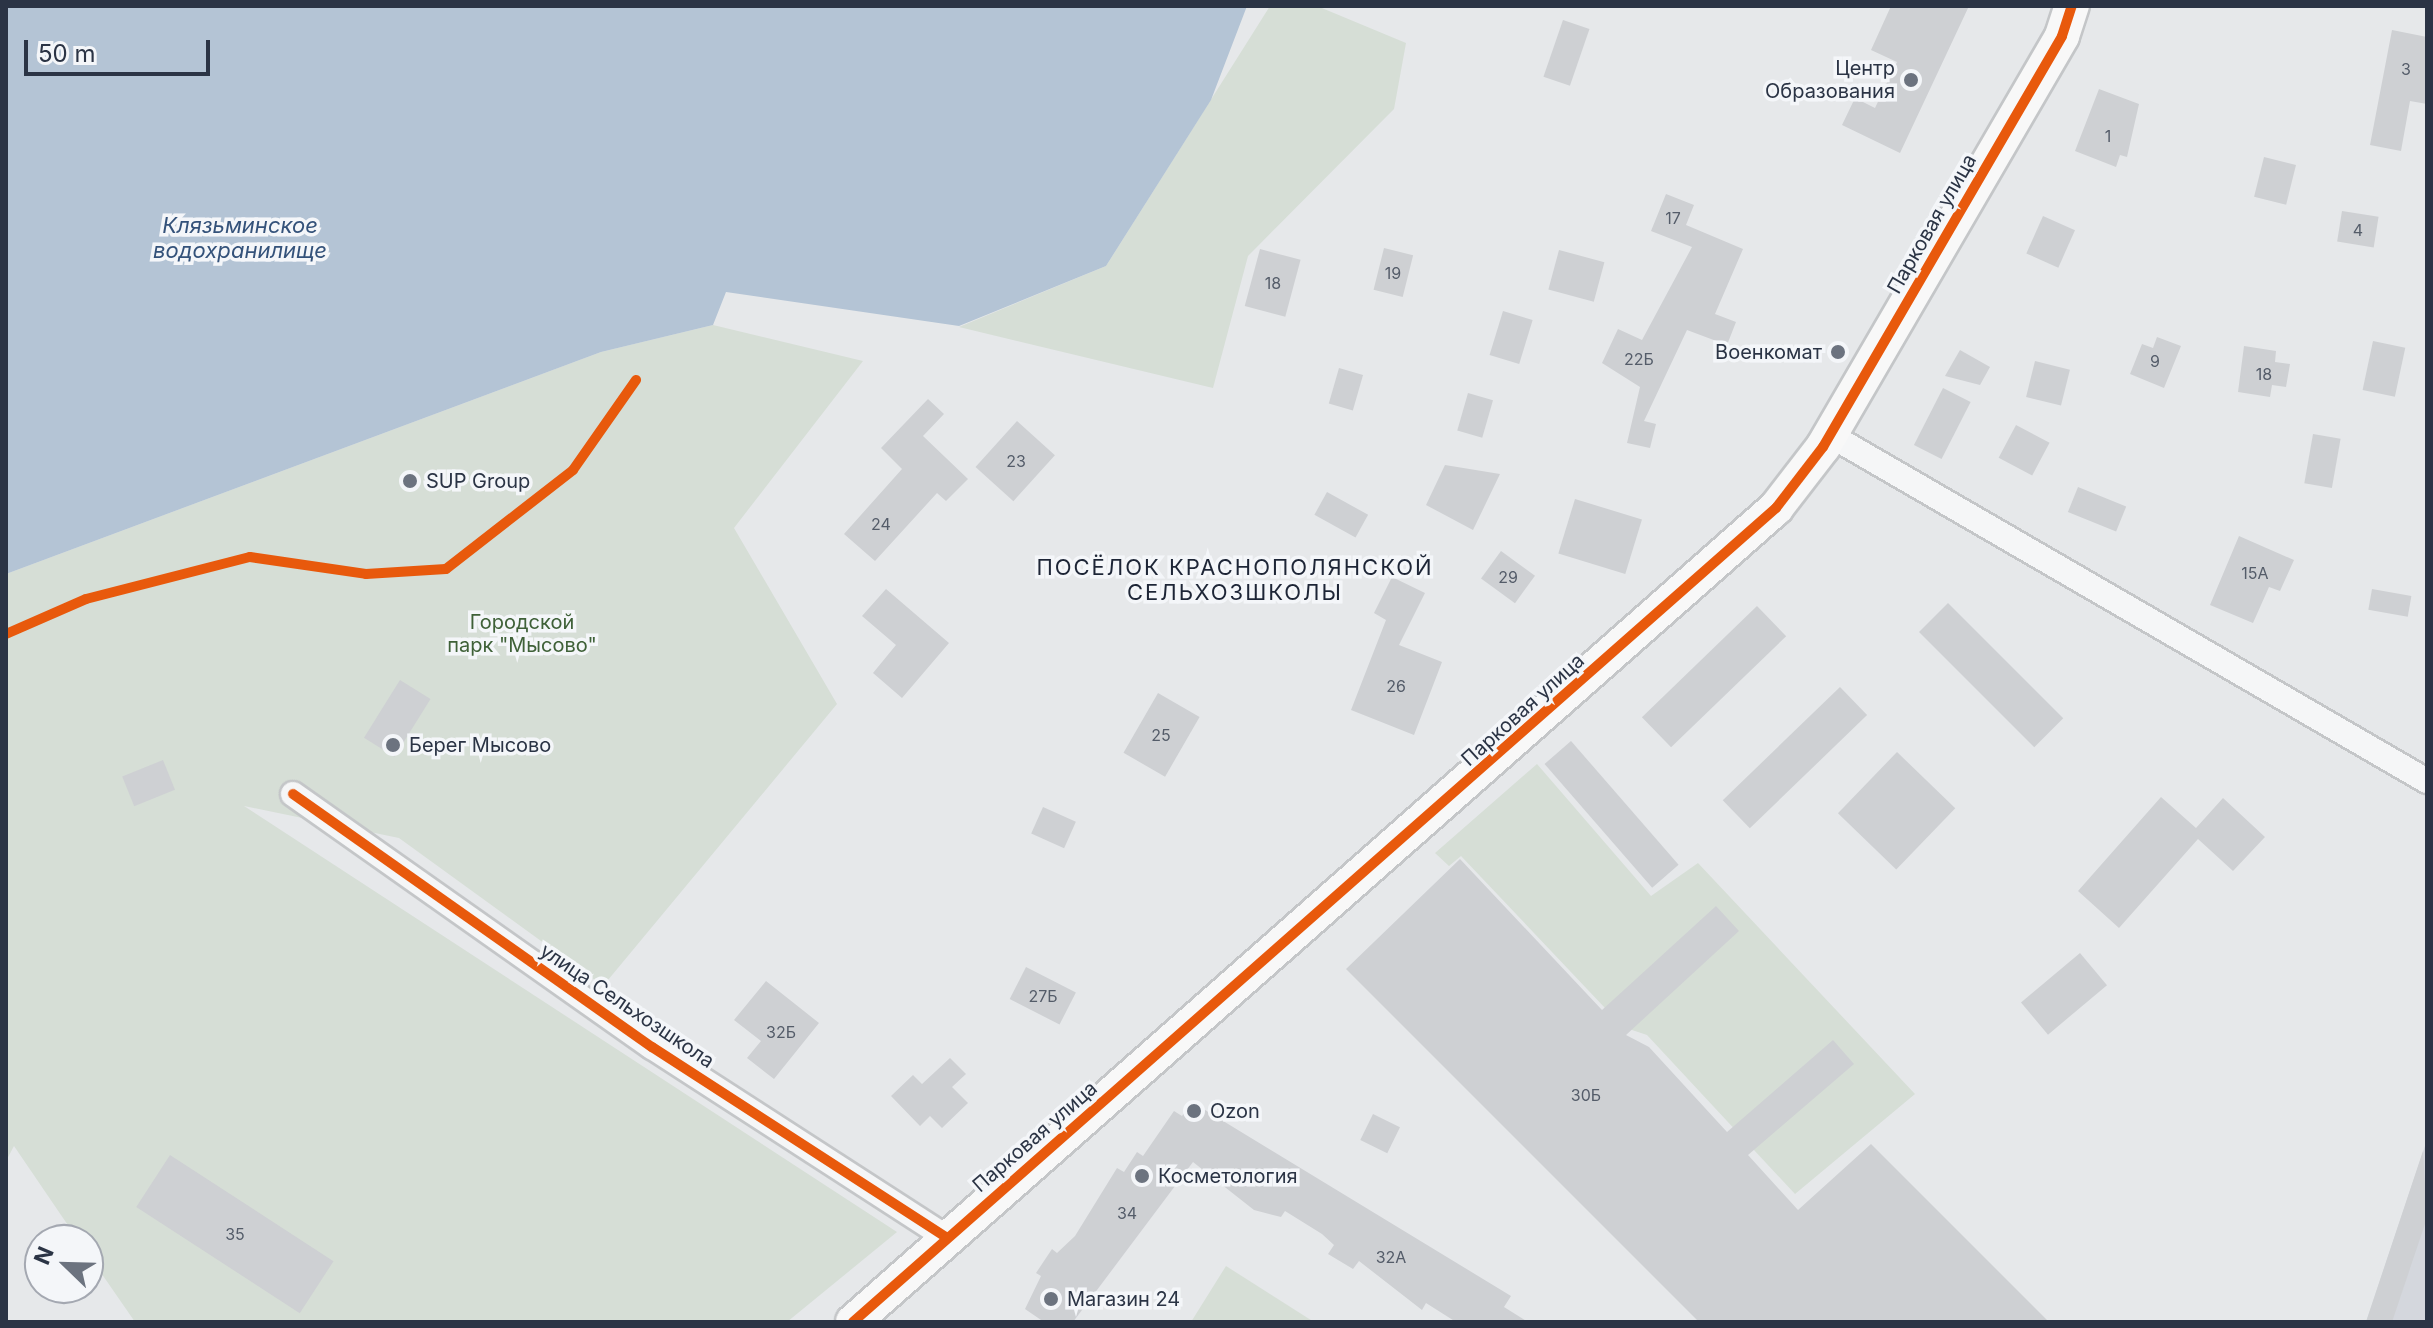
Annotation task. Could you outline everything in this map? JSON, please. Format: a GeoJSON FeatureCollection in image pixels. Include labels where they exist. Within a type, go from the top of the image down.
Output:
{"type":"FeatureCollection","features":[{"type":"Feature","properties":{"kind":"street","name":"Парковая улица"},"geometry":{"type":"LineString","coordinates":[[853,1322],[1776,508],[1830,435],[2062,36],[2072,6]]}},
{"type":"Feature","properties":{"kind":"street"},"geometry":{"type":"LineString","coordinates":[[1830,435],[2427,781]]}},
{"type":"Feature","properties":{"kind":"street","name":"улица Сельхозшкола"},"geometry":{"type":"LineString","coordinates":[[293,794],[652,1047],[947,1238]]}},
{"type":"Feature","properties":{"kind":"shaded area"},"geometry":{"type":"Polygon","coordinates":[[[2427,1140],[2427,1322],[2366,1322],[2427,1140]]]}},
{"type":"Feature","properties":{"kind":"green space"},"geometry":{"type":"Polygon","coordinates":[[[1270,6],[1317,6],[1406,43],[1394,109],[1248,256],[1213,388],[959,327],[1106,266],[1270,6]]]}},
{"type":"Feature","properties":{"kind":"green space","name":"Городской парк \"Мысово\""},"geometry":{"type":"Polygon","coordinates":[[[713,325],[863,361],[734,528],[837,704],[603,986],[399,838],[244,806],[897,1232],[787,1322],[135,1322],[104,1277],[104,1224],[67,1224],[14,1146],[6,1161],[6,574],[601,352],[713,325]]]}},
{"type":"Feature","properties":{"kind":"green space"},"geometry":{"type":"Polygon","coordinates":[[[1537,764],[1651,896],[1698,863],[1915,1094],[1795,1194],[1647,1035],[1623,1027],[1461,856],[1449,866],[1435,853],[1537,764]]]}},
{"type":"Feature","properties":{"kind":"green space"},"geometry":{"type":"Polygon","coordinates":[[[1226,1266],[1314,1322],[1191,1322],[1226,1266]]]}},
{"type":"Feature","properties":{"kind":"water","name":"Клязьминское водохранилище"},"geometry":{"type":"Polygon","coordinates":[[[6,6],[1247,6],[1211,100],[1106,266],[959,326],[726,292],[713,325],[601,352],[6,574],[6,6]]]}},
{"type":"Feature","properties":{"kind":"building","name":"Центр Образования"},"geometry":{"type":"Polygon","coordinates":[[[1891,6],[1969,6],[1900,153],[1842,125],[1855,98],[1875,108],[1897,62],[1871,50],[1891,6]]]}},
{"type":"Feature","properties":{"kind":"building"},"geometry":{"type":"Polygon","coordinates":[[[1563,20],[1589,29],[1570,86],[1543,77],[1563,20]]]}},
{"type":"Feature","properties":{"kind":"building"},"geometry":{"type":"Polygon","coordinates":[[[2392,30],[2427,37],[2427,104],[2410,101],[2401,151],[2370,145],[2392,30]]]}},
{"type":"Feature","properties":{"kind":"building"},"geometry":{"type":"Polygon","coordinates":[[[2099,89],[2139,104],[2127,157],[2120,155],[2116,167],[2075,151],[2099,89]]]}},
{"type":"Feature","properties":{"kind":"building"},"geometry":{"type":"Polygon","coordinates":[[[2264,157],[2296,165],[2286,205],[2254,197],[2264,157]]]}},
{"type":"Feature","properties":{"kind":"building"},"geometry":{"type":"Polygon","coordinates":[[[1666,194],[1694,205],[1686,225],[1743,249],[1715,314],[1736,322],[1727,345],[1687,330],[1644,421],[1656,424],[1650,448],[1627,443],[1640,387],[1602,363],[1618,329],[1642,340],[1692,247],[1651,231],[1666,194]]]}},
{"type":"Feature","properties":{"kind":"building"},"geometry":{"type":"Polygon","coordinates":[[[2342,211],[2379,217],[2374,247],[2337,242],[2342,211]]]}},
{"type":"Feature","properties":{"kind":"building"},"geometry":{"type":"Polygon","coordinates":[[[2043,216],[2075,230],[2058,268],[2026,253],[2043,216]]]}},
{"type":"Feature","properties":{"kind":"building"},"geometry":{"type":"Polygon","coordinates":[[[1384,248],[1413,255],[1403,297],[1374,290],[1384,248]]]}},
{"type":"Feature","properties":{"kind":"building"},"geometry":{"type":"Polygon","coordinates":[[[1260,249],[1301,260],[1285,317],[1245,306],[1260,249]]]}},
{"type":"Feature","properties":{"kind":"building"},"geometry":{"type":"Polygon","coordinates":[[[1559,250],[1604,262],[1594,302],[1548,290],[1559,250]]]}},
{"type":"Feature","properties":{"kind":"building"},"geometry":{"type":"Polygon","coordinates":[[[1503,311],[1533,320],[1519,364],[1490,355],[1503,311]]]}},
{"type":"Feature","properties":{"kind":"building"},"geometry":{"type":"Polygon","coordinates":[[[2157,337],[2181,346],[2164,388],[2130,374],[2142,344],[2153,348],[2157,337]]]}},
{"type":"Feature","properties":{"kind":"building"},"geometry":{"type":"Polygon","coordinates":[[[2373,341],[2405,348],[2395,397],[2363,390],[2373,341]]]}},
{"type":"Feature","properties":{"kind":"building"},"geometry":{"type":"Polygon","coordinates":[[[2244,346],[2276,351],[2275,362],[2290,364],[2286,387],[2272,385],[2270,397],[2238,392],[2244,346]]]}},
{"type":"Feature","properties":{"kind":"building"},"geometry":{"type":"Polygon","coordinates":[[[1960,350],[1990,367],[1980,385],[1945,376],[1960,350]]]}},
{"type":"Feature","properties":{"kind":"building"},"geometry":{"type":"Polygon","coordinates":[[[2035,361],[2070,370],[2061,406],[2026,397],[2035,361]]]}},
{"type":"Feature","properties":{"kind":"building"},"geometry":{"type":"Polygon","coordinates":[[[1339,368],[1363,375],[1353,410],[1329,404],[1339,368]]]}},
{"type":"Feature","properties":{"kind":"building"},"geometry":{"type":"Polygon","coordinates":[[[1943,388],[1971,402],[1942,459],[1914,445],[1943,388]]]}},
{"type":"Feature","properties":{"kind":"building"},"geometry":{"type":"Polygon","coordinates":[[[1468,393],[1493,400],[1482,438],[1457,430],[1468,393]]]}},
{"type":"Feature","properties":{"kind":"building"},"geometry":{"type":"Polygon","coordinates":[[[928,399],[944,414],[923,436],[968,479],[946,501],[937,493],[875,561],[844,534],[902,469],[881,448],[928,399]]]}},
{"type":"Feature","properties":{"kind":"building"},"geometry":{"type":"Polygon","coordinates":[[[1017,421],[1055,455],[1013,501],[976,467],[1017,421]]]}},
{"type":"Feature","properties":{"kind":"building"},"geometry":{"type":"Polygon","coordinates":[[[2016,425],[2050,443],[2032,476],[1999,458],[2016,425]]]}},
{"type":"Feature","properties":{"kind":"building"},"geometry":{"type":"Polygon","coordinates":[[[2313,434],[2341,439],[2332,488],[2304,483],[2313,434]]]}},
{"type":"Feature","properties":{"kind":"building"},"geometry":{"type":"Polygon","coordinates":[[[1445,465],[1500,474],[1473,530],[1426,505],[1445,465]]]}},
{"type":"Feature","properties":{"kind":"building"},"geometry":{"type":"Polygon","coordinates":[[[2078,487],[2126,506],[2116,532],[2068,512],[2078,487]]]}},
{"type":"Feature","properties":{"kind":"building"},"geometry":{"type":"Polygon","coordinates":[[[1327,492],[1368,515],[1356,538],[1314,515],[1327,492]]]}},
{"type":"Feature","properties":{"kind":"building"},"geometry":{"type":"Polygon","coordinates":[[[1575,499],[1642,519],[1625,574],[1558,554],[1575,499]]]}},
{"type":"Feature","properties":{"kind":"building"},"geometry":{"type":"Polygon","coordinates":[[[2239,536],[2294,560],[2280,591],[2269,587],[2253,623],[2210,605],[2239,536]]]}},
{"type":"Feature","properties":{"kind":"building"},"geometry":{"type":"Polygon","coordinates":[[[1501,551],[1535,576],[1515,603],[1481,579],[1501,551]]]}},
{"type":"Feature","properties":{"kind":"building"},"geometry":{"type":"Polygon","coordinates":[[[1392,577],[1425,593],[1399,645],[1442,662],[1414,735],[1351,710],[1386,620],[1374,613],[1392,577]]]}},
{"type":"Feature","properties":{"kind":"building"},"geometry":{"type":"Polygon","coordinates":[[[886,589],[949,643],[902,698],[873,673],[896,645],[862,616],[886,589]]]}},
{"type":"Feature","properties":{"kind":"building"},"geometry":{"type":"Polygon","coordinates":[[[2372,589],[2411,596],[2408,617],[2368,610],[2372,589]]]}},
{"type":"Feature","properties":{"kind":"building"},"geometry":{"type":"Polygon","coordinates":[[[1948,603],[2063,718],[2034,747],[1919,632],[1948,603]]]}},
{"type":"Feature","properties":{"kind":"building"},"geometry":{"type":"Polygon","coordinates":[[[1757,606],[1786,636],[1671,747],[1642,717],[1757,606]]]}},
{"type":"Feature","properties":{"kind":"building"},"geometry":{"type":"Polygon","coordinates":[[[400,680],[431,699],[394,757],[364,738],[400,680]]]}},
{"type":"Feature","properties":{"kind":"building"},"geometry":{"type":"Polygon","coordinates":[[[1840,687],[1867,715],[1750,828],[1723,800],[1840,687]]]}},
{"type":"Feature","properties":{"kind":"building"},"geometry":{"type":"Polygon","coordinates":[[[1158,693],[1200,717],[1165,777],[1124,753],[1158,693]]]}},
{"type":"Feature","properties":{"kind":"building"},"geometry":{"type":"Polygon","coordinates":[[[1571,741],[1679,865],[1652,888],[1545,764],[1571,741]]]}},
{"type":"Feature","properties":{"kind":"building"},"geometry":{"type":"Polygon","coordinates":[[[1897,752],[1955,808],[1896,869],[1838,813],[1897,752]]]}},
{"type":"Feature","properties":{"kind":"building"},"geometry":{"type":"Polygon","coordinates":[[[163,760],[175,790],[134,806],[122,776],[163,760]]]}},
{"type":"Feature","properties":{"kind":"building"},"geometry":{"type":"Polygon","coordinates":[[[2161,797],[2196,828],[2223,798],[2265,837],[2233,871],[2198,839],[2119,928],[2078,891],[2161,797]]]}},
{"type":"Feature","properties":{"kind":"building"},"geometry":{"type":"Polygon","coordinates":[[[1043,807],[1076,822],[1064,848],[1031,833],[1043,807]]]}},
{"type":"Feature","properties":{"kind":"building"},"geometry":{"type":"Polygon","coordinates":[[[1460,859],[1602,1010],[1716,906],[1739,931],[1626,1035],[1649,1047],[1727,1132],[1833,1040],[1854,1064],[1748,1155],[1798,1210],[1871,1144],[2049,1322],[1699,1322],[1346,969],[1460,859]]]}},
{"type":"Feature","properties":{"kind":"building"},"geometry":{"type":"Polygon","coordinates":[[[2080,953],[2107,985],[2048,1035],[2021,1002],[2080,953]]]}},
{"type":"Feature","properties":{"kind":"building"},"geometry":{"type":"Polygon","coordinates":[[[1026,967],[1076,992],[1060,1024],[1010,999],[1026,967]]]}},
{"type":"Feature","properties":{"kind":"building"},"geometry":{"type":"Polygon","coordinates":[[[766,981],[819,1023],[774,1079],[747,1058],[761,1041],[734,1020],[766,981]]]}},
{"type":"Feature","properties":{"kind":"building"},"geometry":{"type":"Polygon","coordinates":[[[950,1058],[966,1074],[952,1087],[968,1103],[942,1128],[930,1116],[920,1126],[891,1096],[913,1075],[922,1084],[950,1058]]]}},
{"type":"Feature","properties":{"kind":"building"},"geometry":{"type":"Polygon","coordinates":[[[1192,1102],[1511,1296],[1504,1307],[1528,1322],[1456,1322],[1426,1303],[1422,1310],[1359,1261],[1353,1269],[1328,1254],[1334,1245],[1322,1234],[1285,1211],[1281,1217],[1254,1210],[1193,1162],[1073,1322],[1044,1322],[1025,1309],[1041,1276],[1036,1273],[1052,1249],[1057,1253],[1075,1236],[1117,1168],[1124,1172],[1137,1152],[1143,1156],[1174,1111],[1182,1116],[1192,1102]]]}},
{"type":"Feature","properties":{"kind":"building"},"geometry":{"type":"Polygon","coordinates":[[[1373,1114],[1400,1127],[1387,1153],[1360,1140],[1373,1114]]]}},
{"type":"Feature","properties":{"kind":"building"},"geometry":{"type":"Polygon","coordinates":[[[2423,1151],[2427,1218],[2392,1322],[2366,1322],[2423,1151]]]}},
{"type":"Feature","properties":{"kind":"building"},"geometry":{"type":"Polygon","coordinates":[[[170,1155],[334,1261],[300,1313],[136,1207],[170,1155]]]}},
{"type":"Feature","properties":{"kind":"cycle path"},"geometry":{"type":"LineString","coordinates":[[853,1322],[1776,508],[1823,447],[2062,36],[2072,6]]}},
{"type":"Feature","properties":{"kind":"cycle path"},"geometry":{"type":"LineString","coordinates":[[6,634],[86,599],[250,557],[366,574],[446,569],[573,470],[636,380]]}},
{"type":"Feature","properties":{"kind":"cycle path"},"geometry":{"type":"LineString","coordinates":[[293,794],[652,1047],[947,1238]]}},
{"type":"Feature","properties":{"kind":"place","name":"Центр Образования"},"geometry":{"type":"Point","coordinates":[1911,80]}},
{"type":"Feature","properties":{"kind":"place","name":"Военкомат"},"geometry":{"type":"Point","coordinates":[1838,352]}},
{"type":"Feature","properties":{"kind":"place","name":"SUP Group"},"geometry":{"type":"Point","coordinates":[410,481]}},
{"type":"Feature","properties":{"kind":"place","name":"Берег Мысово"},"geometry":{"type":"Point","coordinates":[393,745]}},
{"type":"Feature","properties":{"kind":"place","name":"Ozon"},"geometry":{"type":"Point","coordinates":[1194,1111]}},
{"type":"Feature","properties":{"kind":"place","name":"Косметология"},"geometry":{"type":"Point","coordinates":[1142,1176]}},
{"type":"Feature","properties":{"kind":"place","name":"Магазин 24"},"geometry":{"type":"Point","coordinates":[1051,1299]}},
{"type":"Feature","properties":{"kind":"district","name":"ПОСЁЛОК КРАСНОПОЛЯНСКОЙ СЕЛЬХОЗШКОЛЫ"},"geometry":{"type":"Point","coordinates":[1235,580]}}]}
